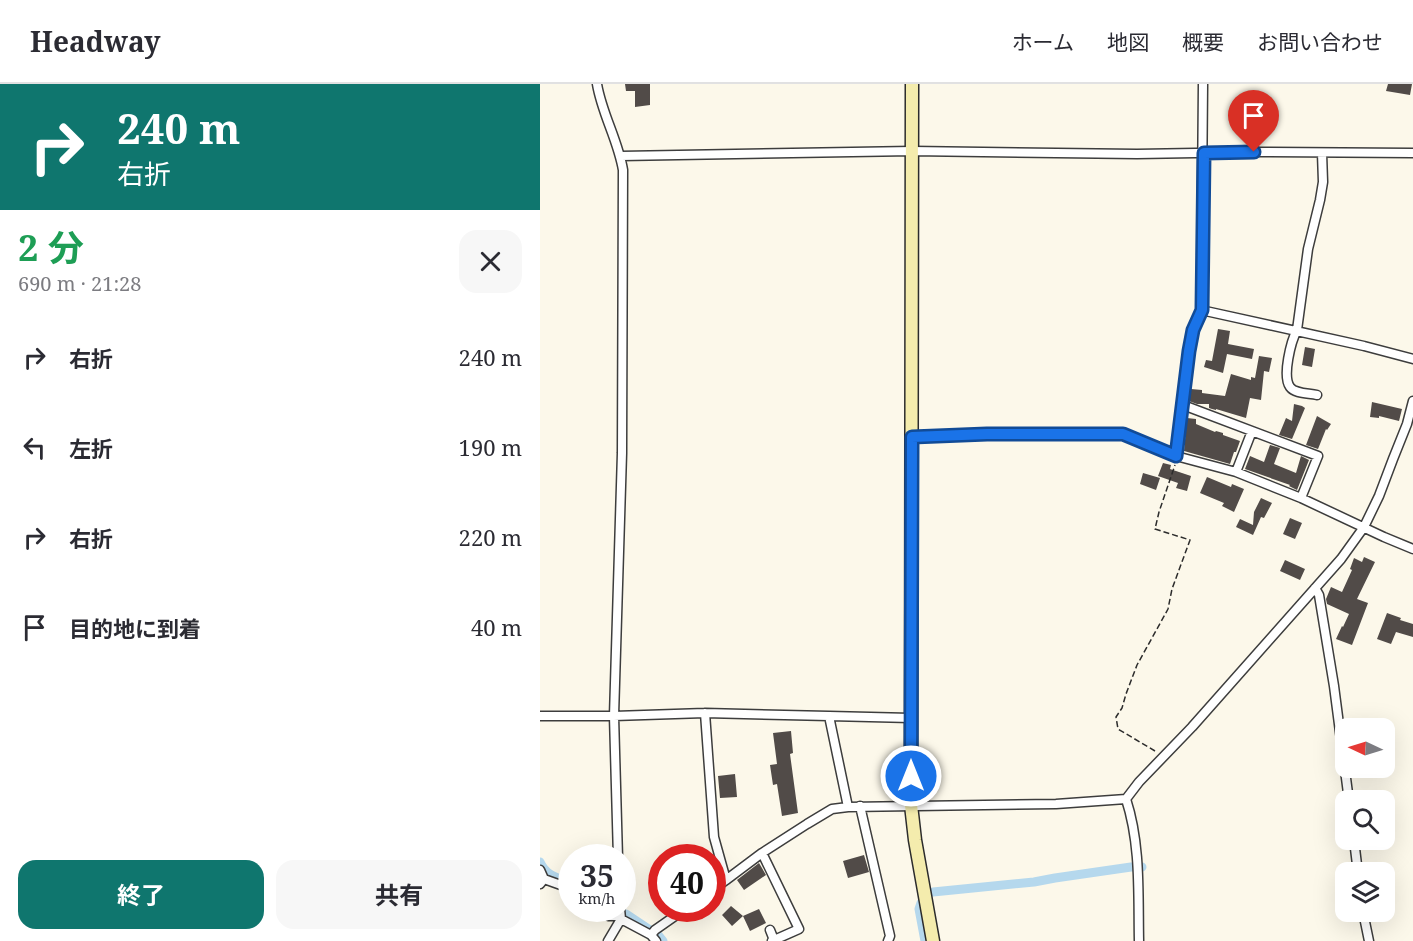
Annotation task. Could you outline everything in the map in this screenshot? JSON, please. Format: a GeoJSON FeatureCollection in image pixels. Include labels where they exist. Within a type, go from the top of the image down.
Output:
{"type":"FeatureCollection","features":[{"type":"Feature","properties":{"kind":"street"},"geometry":{"type":"LineString","coordinates":[[597,84],[621,156],[624,205],[622,453],[614,716],[618,844]]}},
{"type":"Feature","properties":{"kind":"street"},"geometry":{"type":"LineString","coordinates":[[912,84],[911,805],[933,941]]}},
{"type":"Feature","properties":{"kind":"street"},"geometry":{"type":"LineString","coordinates":[[1176,456],[1189,351],[1193,330],[1202,310],[1203,84]]}},
{"type":"Feature","properties":{"kind":"street"},"geometry":{"type":"LineString","coordinates":[[621,156],[912,151],[1137,154],[1413,153]]}},
{"type":"Feature","properties":{"kind":"street"},"geometry":{"type":"LineString","coordinates":[[1317,394],[1296,391],[1289,386],[1286,376],[1291,341],[1297,330],[1308,249],[1323,182],[1323,153]]}},
{"type":"Feature","properties":{"kind":"street"},"geometry":{"type":"LineString","coordinates":[[1202,310],[1297,330],[1413,359]]}},
{"type":"Feature","properties":{"kind":"street"},"geometry":{"type":"LineString","coordinates":[[726,880],[762,853],[832,809],[860,806],[1056,804],[1126,799],[1341,559],[1364,527],[1379,496],[1407,424],[1413,401]]}},
{"type":"Feature","properties":{"kind":"street"},"geometry":{"type":"LineString","coordinates":[[1183,405],[1318,456],[1301,498]]}},
{"type":"Feature","properties":{"kind":"street"},"geometry":{"type":"LineString","coordinates":[[1236,472],[1252,431]]}},
{"type":"Feature","properties":{"kind":"street"},"geometry":{"type":"LineString","coordinates":[[912,437],[987,434],[1123,434],[1176,456],[1236,472],[1301,498],[1413,549]]}},
{"type":"Feature","properties":{"kind":"street"},"geometry":{"type":"LineString","coordinates":[[1315,588],[1319,595],[1328,652],[1347,790]]}},
{"type":"Feature","properties":{"kind":"street"},"geometry":{"type":"LineString","coordinates":[[540,716],[705,713],[911,718]]}},
{"type":"Feature","properties":{"kind":"street"},"geometry":{"type":"LineString","coordinates":[[705,713],[716,844]]}},
{"type":"Feature","properties":{"kind":"street"},"geometry":{"type":"LineString","coordinates":[[829,716],[848,807]]}},
{"type":"Feature","properties":{"kind":"street"},"geometry":{"type":"LineString","coordinates":[[1126,799],[1132,818],[1137,865],[1138,941]]}},
{"type":"Feature","properties":{"kind":"street"},"geometry":{"type":"LineString","coordinates":[[860,806],[890,936],[888,941]]}},
{"type":"Feature","properties":{"kind":"street"},"geometry":{"type":"LineString","coordinates":[[762,853],[799,929],[773,940],[770,930]]}},
{"type":"Feature","properties":{"kind":"street"},"geometry":{"type":"LineString","coordinates":[[540,870],[542,882],[558,886]]}},
{"type":"Feature","properties":{"kind":"street"},"geometry":{"type":"LineString","coordinates":[[608,941],[617,922]]}},
{"type":"Feature","properties":{"kind":"street"},"geometry":{"type":"LineString","coordinates":[[632,922],[653,935],[669,922]]}},
{"type":"Feature","properties":{"kind":"street"},"geometry":{"type":"LineString","coordinates":[[1365,922],[1369,941]]}},
{"type":"Feature","properties":{"kind":"path"},"geometry":{"type":"LineString","coordinates":[[1163,756],[1118,729],[1116,717],[1122,708],[1137,665],[1168,609],[1172,589],[1190,540],[1155,529],[1175,467],[1176,456]]}},
{"type":"Feature","properties":{"kind":"building"},"geometry":{"type":"Polygon","coordinates":[[[625,84],[650,84],[650,105],[635,107],[635,91],[626,91],[625,84]]]}},
{"type":"Feature","properties":{"kind":"building"},"geometry":{"type":"Polygon","coordinates":[[[1388,84],[1412,84],[1410,95],[1386,91],[1388,84]]]}},
{"type":"Feature","properties":{"kind":"building"},"geometry":{"type":"Polygon","coordinates":[[[1218,329],[1230,331],[1228,344],[1254,349],[1252,359],[1227,354],[1223,373],[1204,367],[1206,360],[1212,361],[1218,329]]]}},
{"type":"Feature","properties":{"kind":"building"},"geometry":{"type":"Polygon","coordinates":[[[1305,347],[1315,349],[1312,367],[1302,365],[1305,347]]]}},
{"type":"Feature","properties":{"kind":"building"},"geometry":{"type":"Polygon","coordinates":[[[1259,356],[1272,358],[1269,372],[1264,371],[1261,400],[1250,398],[1246,418],[1209,408],[1209,404],[1189,401],[1191,389],[1225,396],[1231,374],[1251,380],[1251,377],[1255,378],[1259,356]]]}},
{"type":"Feature","properties":{"kind":"building"},"geometry":{"type":"Polygon","coordinates":[[[1372,402],[1402,409],[1399,421],[1379,416],[1379,418],[1370,417],[1372,402]]]}},
{"type":"Feature","properties":{"kind":"building"},"geometry":{"type":"Polygon","coordinates":[[[1294,404],[1305,408],[1292,439],[1279,435],[1286,418],[1292,421],[1294,404]]]}},
{"type":"Feature","properties":{"kind":"building"},"geometry":{"type":"Polygon","coordinates":[[[1317,416],[1331,424],[1326,429],[1318,449],[1306,445],[1317,416]]]}},
{"type":"Feature","properties":{"kind":"building"},"geometry":{"type":"Polygon","coordinates":[[[1187,418],[1196,419],[1196,424],[1240,441],[1230,464],[1184,451],[1187,418]]]}},
{"type":"Feature","properties":{"kind":"building"},"geometry":{"type":"Polygon","coordinates":[[[1270,445],[1280,448],[1274,464],[1296,473],[1301,456],[1309,460],[1297,490],[1290,485],[1245,469],[1250,456],[1264,462],[1270,445]]]}},
{"type":"Feature","properties":{"kind":"building"},"geometry":{"type":"Polygon","coordinates":[[[1163,463],[1171,465],[1170,469],[1191,476],[1187,491],[1176,488],[1178,483],[1158,476],[1163,463]]]}},
{"type":"Feature","properties":{"kind":"building"},"geometry":{"type":"Polygon","coordinates":[[[1143,473],[1160,478],[1156,490],[1140,484],[1143,473]]]}},
{"type":"Feature","properties":{"kind":"building"},"geometry":{"type":"Polygon","coordinates":[[[1207,477],[1231,487],[1232,484],[1244,489],[1234,512],[1222,506],[1224,503],[1200,493],[1207,477]]]}},
{"type":"Feature","properties":{"kind":"building"},"geometry":{"type":"Polygon","coordinates":[[[1261,498],[1272,503],[1264,518],[1261,517],[1253,535],[1236,527],[1240,519],[1253,525],[1254,512],[1261,498]]]}},
{"type":"Feature","properties":{"kind":"building"},"geometry":{"type":"Polygon","coordinates":[[[1290,518],[1302,523],[1295,539],[1283,534],[1290,518]]]}},
{"type":"Feature","properties":{"kind":"building"},"geometry":{"type":"Polygon","coordinates":[[[1364,557],[1375,562],[1357,599],[1368,603],[1352,645],[1336,639],[1349,614],[1327,604],[1326,599],[1331,587],[1342,592],[1352,570],[1350,569],[1354,558],[1362,562],[1364,557]]]}},
{"type":"Feature","properties":{"kind":"building"},"geometry":{"type":"Polygon","coordinates":[[[1285,560],[1305,569],[1300,580],[1280,571],[1285,560]]]}},
{"type":"Feature","properties":{"kind":"building"},"geometry":{"type":"Polygon","coordinates":[[[1387,613],[1413,624],[1413,637],[1396,632],[1391,644],[1377,639],[1387,613]]]}},
{"type":"Feature","properties":{"kind":"building"},"geometry":{"type":"Polygon","coordinates":[[[791,731],[793,753],[790,754],[798,813],[782,816],[777,784],[773,785],[770,765],[777,764],[773,733],[791,731]]]}},
{"type":"Feature","properties":{"kind":"building"},"geometry":{"type":"Polygon","coordinates":[[[735,774],[737,797],[720,798],[718,776],[735,774]]]}},
{"type":"Feature","properties":{"kind":"building"},"geometry":{"type":"Polygon","coordinates":[[[864,855],[869,872],[848,878],[843,861],[864,855]]]}},
{"type":"Feature","properties":{"kind":"building"},"geometry":{"type":"Polygon","coordinates":[[[759,863],[766,875],[744,890],[737,880],[759,863]]]}},
{"type":"Feature","properties":{"kind":"building"},"geometry":{"type":"Polygon","coordinates":[[[731,906],[743,916],[732,926],[726,919],[726,911],[731,906]]]}},
{"type":"Feature","properties":{"kind":"building"},"geometry":{"type":"Polygon","coordinates":[[[759,909],[766,923],[750,931],[743,916],[759,909]]]}},
{"type":"Feature","properties":{"kind":"waterway"},"geometry":{"type":"LineString","coordinates":[[540,862],[549,873],[558,878]]}},
{"type":"Feature","properties":{"kind":"waterway"},"geometry":{"type":"LineString","coordinates":[[933,892],[1034,882],[1142,867]]}},
{"type":"Feature","properties":{"kind":"waterway"},"geometry":{"type":"LineString","coordinates":[[921,903],[919,909],[925,941]]}},
{"type":"Feature","properties":{"kind":"waterway"},"geometry":{"type":"LineString","coordinates":[[636,921],[663,941]]}},
{"type":"Feature","properties":{"kind":"route"},"geometry":{"type":"LineString","coordinates":[[911,776],[912,437],[987,434],[1123,434],[1176,456],[1189,351],[1193,330],[1202,310],[1204,153],[1254,152]]}}]}
